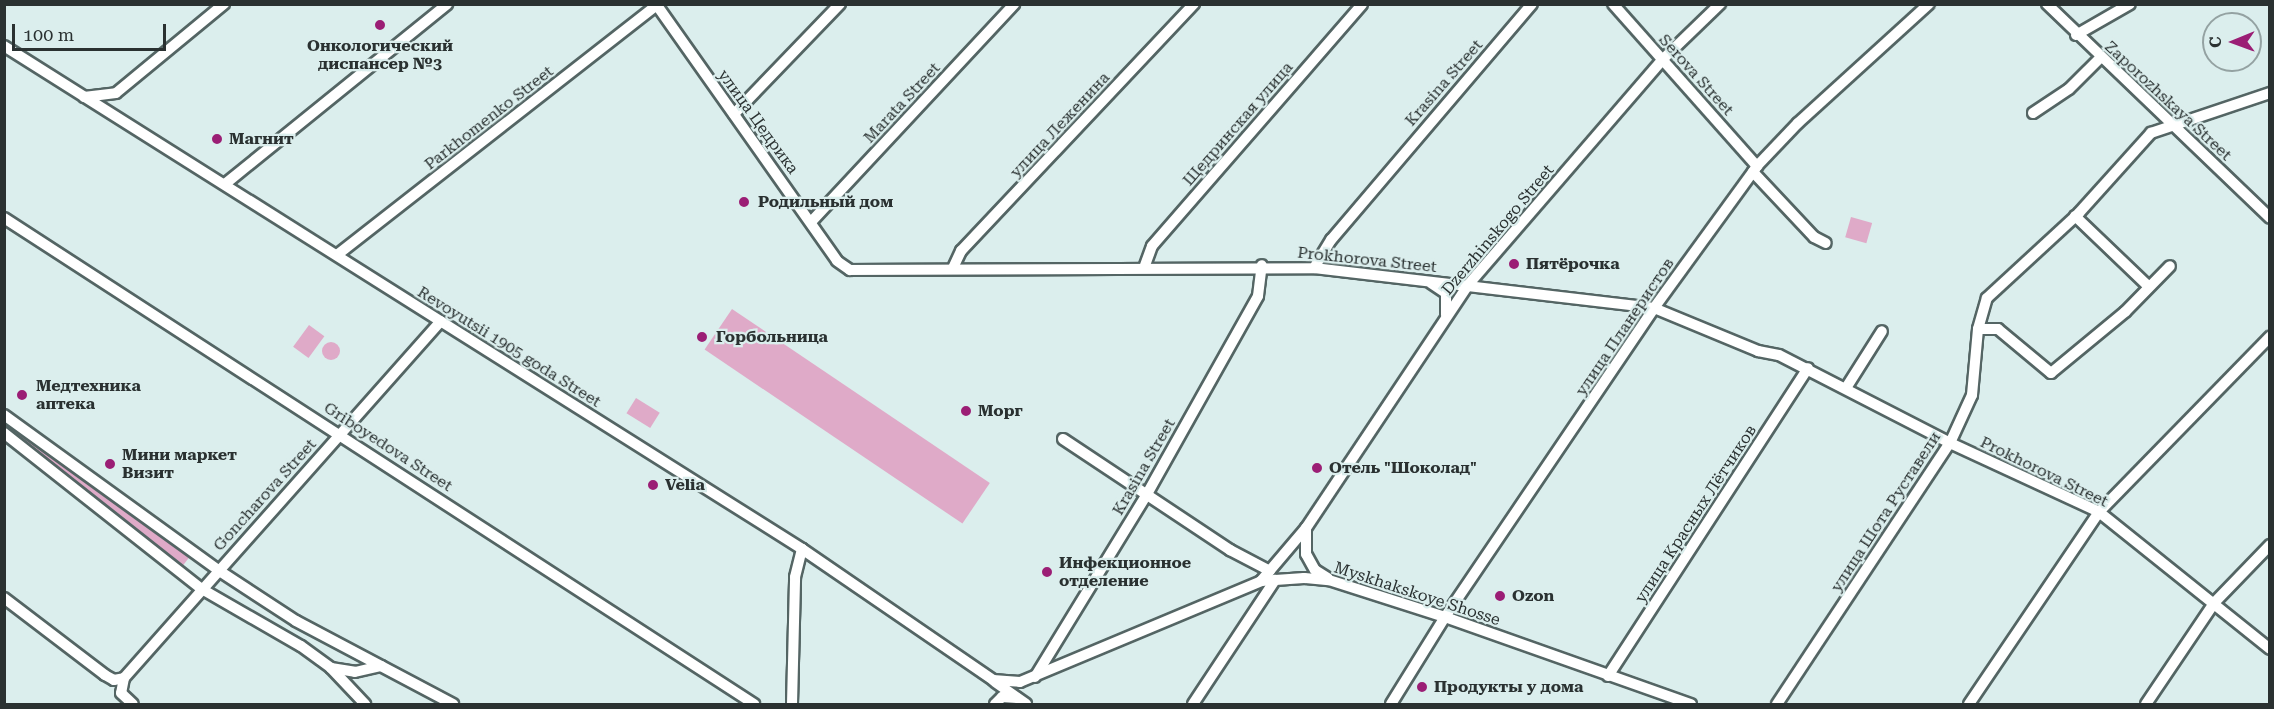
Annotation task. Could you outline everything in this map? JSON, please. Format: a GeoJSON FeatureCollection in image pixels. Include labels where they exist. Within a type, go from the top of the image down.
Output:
{"type":"FeatureCollection","features":[{"type":"Feature","properties":{"kind":"street"},"geometry":{"type":"LineString","coordinates":[[84,97],[116,93],[224,4]]}},
{"type":"Feature","properties":{"kind":"street"},"geometry":{"type":"LineString","coordinates":[[225,184],[447,4]]}},
{"type":"Feature","properties":{"kind":"street"},"geometry":{"type":"LineString","coordinates":[[734,114],[840,4]]}},
{"type":"Feature","properties":{"kind":"street","name":"Marata Street"},"geometry":{"type":"LineString","coordinates":[[811,222],[1014,4]]}},
{"type":"Feature","properties":{"kind":"street","name":"улица Леженина"},"geometry":{"type":"LineString","coordinates":[[953,268],[961,251],[1194,4]]}},
{"type":"Feature","properties":{"kind":"street","name":"Щедринская улица"},"geometry":{"type":"LineString","coordinates":[[1144,268],[1152,246],[1362,4]]}},
{"type":"Feature","properties":{"kind":"street","name":"Krasina Street"},"geometry":{"type":"LineString","coordinates":[[1314,268],[1330,240],[1532,4]]}},
{"type":"Feature","properties":{"kind":"street","name":"Serova Street"},"geometry":{"type":"LineString","coordinates":[[1613,4],[1814,237],[1826,243]]}},
{"type":"Feature","properties":{"kind":"street","name":"Dzerzhinskogo Street"},"geometry":{"type":"LineString","coordinates":[[1035,677],[1273,576],[1468,285],[1662,60],[1719,4]]}},
{"type":"Feature","properties":{"kind":"street","name":"улица Планеристов"},"geometry":{"type":"LineString","coordinates":[[1391,705],[1445,617],[1654,309],[1755,169],[1798,123],[1929,4]]}},
{"type":"Feature","properties":{"kind":"street","name":"Zaporozhskaya Street"},"geometry":{"type":"LineString","coordinates":[[2047,4],[2270,218]]}},
{"type":"Feature","properties":{"kind":"street"},"geometry":{"type":"LineString","coordinates":[[2076,34],[2130,4]]}},
{"type":"Feature","properties":{"kind":"street","name":"улица Цедрика"},"geometry":{"type":"LineString","coordinates":[[657,5],[837,261],[850,270],[866,271]]}},
{"type":"Feature","properties":{"kind":"street","name":"Parkhomenko Street"},"geometry":{"type":"LineString","coordinates":[[337,255],[657,5]]}},
{"type":"Feature","properties":{"kind":"street","name":"Revoyutsii 1905 goda Street"},"geometry":{"type":"LineString","coordinates":[[4,46],[802,549],[1023,702]]}},
{"type":"Feature","properties":{"kind":"street"},"geometry":{"type":"LineString","coordinates":[[2033,113],[2069,89],[2101,57]]}},
{"type":"Feature","properties":{"kind":"street","name":"улица Шота Руставели"},"geometry":{"type":"LineString","coordinates":[[1777,705],[1950,443],[1972,395],[1978,329],[1987,298],[2075,216],[2151,133],[2270,93]]}},
{"type":"Feature","properties":{"kind":"street"},"geometry":{"type":"LineString","coordinates":[[2075,216],[2147,285]]}},
{"type":"Feature","properties":{"kind":"street","name":"Griboyedova Street"},"geometry":{"type":"LineString","coordinates":[[4,218],[340,434],[754,705]]}},
{"type":"Feature","properties":{"kind":"street","name":"Prokhorova Street"},"geometry":{"type":"LineString","coordinates":[[866,271],[1262,265],[1314,268],[1424,280],[1654,309],[1808,369],[1950,443],[2099,512],[2270,649]]}},
{"type":"Feature","properties":{"kind":"street","name":"Krasina Street"},"geometry":{"type":"LineString","coordinates":[[1035,677],[1147,494],[1258,296],[1262,265]]}},
{"type":"Feature","properties":{"kind":"street"},"geometry":{"type":"LineString","coordinates":[[1978,329],[1998,330],[2051,373],[2125,312],[2147,285],[2170,267]]}},
{"type":"Feature","properties":{"kind":"street"},"geometry":{"type":"LineString","coordinates":[[1424,280],[1446,293],[1444,321]]}},
{"type":"Feature","properties":{"kind":"street","name":"Goncharova Street"},"geometry":{"type":"LineString","coordinates":[[124,678],[200,588],[441,321]]}},
{"type":"Feature","properties":{"kind":"street"},"geometry":{"type":"LineString","coordinates":[[1846,388],[1882,332]]}},
{"type":"Feature","properties":{"kind":"street"},"geometry":{"type":"LineString","coordinates":[[1969,705],[2099,512],[2270,337]]}},
{"type":"Feature","properties":{"kind":"street","name":"улица Красных Лётчиков"},"geometry":{"type":"LineString","coordinates":[[1608,676],[1808,369]]}},
{"type":"Feature","properties":{"kind":"street"},"geometry":{"type":"LineString","coordinates":[[4,415],[218,570],[296,621],[453,705]]}},
{"type":"Feature","properties":{"kind":"street"},"geometry":{"type":"LineString","coordinates":[[4,433],[200,588],[301,646],[331,668],[365,705]]}},
{"type":"Feature","properties":{"kind":"street"},"geometry":{"type":"LineString","coordinates":[[1063,439],[1273,576],[1193,705]]}},
{"type":"Feature","properties":{"kind":"street"},"geometry":{"type":"LineString","coordinates":[[1306,528],[1306,554],[1316,570],[1329,580]]}},
{"type":"Feature","properties":{"kind":"street"},"geometry":{"type":"LineString","coordinates":[[2146,705],[2214,603],[2270,545]]}},
{"type":"Feature","properties":{"kind":"street"},"geometry":{"type":"LineString","coordinates":[[792,705],[795,577],[802,549]]}},
{"type":"Feature","properties":{"kind":"street","name":"Myskhakskoye Shosse"},"geometry":{"type":"LineString","coordinates":[[1273,576],[1329,580],[1445,617],[1691,705]]}},
{"type":"Feature","properties":{"kind":"street"},"geometry":{"type":"LineString","coordinates":[[4,598],[107,677],[133,705]]}},
{"type":"Feature","properties":{"kind":"street"},"geometry":{"type":"LineString","coordinates":[[331,668],[355,672],[381,666]]}},
{"type":"Feature","properties":{"kind":"street"},"geometry":{"type":"LineString","coordinates":[[107,677],[124,678],[121,693]]}},
{"type":"Feature","properties":{"kind":"street"},"geometry":{"type":"LineString","coordinates":[[994,705],[995,681],[1013,683],[1035,677]]}},
{"type":"Feature","properties":{"kind":"street"},"geometry":{"type":"LineString","coordinates":[[994,705],[1007,696],[1023,702]]}},
{"type":"Feature","properties":{"kind":"shaded area"},"geometry":{"type":"Polygon","coordinates":[[[1851,217],[1872,223],[1866,243],[1845,237],[1851,217]]]}},
{"type":"Feature","properties":{"kind":"shaded area"},"geometry":{"type":"Polygon","coordinates":[[[732,309],[990,483],[962,524],[705,350],[732,309]]]}},
{"type":"Feature","properties":{"kind":"shaded area"},"geometry":{"type":"Polygon","coordinates":[[[309,325],[324,336],[309,358],[293,347],[309,325]]]}},
{"type":"Feature","properties":{"kind":"shaded area"},"geometry":{"type":"Polygon","coordinates":[[[327,342],[335,342],[340,347],[338,358],[327,360],[322,355],[322,347],[327,342]]]}},
{"type":"Feature","properties":{"kind":"shaded area"},"geometry":{"type":"Polygon","coordinates":[[[636,398],[660,413],[650,428],[626,413],[636,398]]]}},
{"type":"Feature","properties":{"kind":"shaded area"},"geometry":{"type":"Polygon","coordinates":[[[4,419],[191,555],[181,568],[5,429],[4,419]]]}},
{"type":"Feature","properties":{"kind":"place","name":"Онкологический диспансер №3"},"geometry":{"type":"Point","coordinates":[380,25]}},
{"type":"Feature","properties":{"kind":"place","name":"Магнит"},"geometry":{"type":"Point","coordinates":[217,139]}},
{"type":"Feature","properties":{"kind":"place","name":"Родильный дом"},"geometry":{"type":"Point","coordinates":[744,202]}},
{"type":"Feature","properties":{"kind":"place","name":"Пятёрочка"},"geometry":{"type":"Point","coordinates":[1514,264]}},
{"type":"Feature","properties":{"kind":"place","name":"Горбольница"},"geometry":{"type":"Point","coordinates":[702,337]}},
{"type":"Feature","properties":{"kind":"place","name":"Медтехника аптека"},"geometry":{"type":"Point","coordinates":[22,395]}},
{"type":"Feature","properties":{"kind":"place","name":"Морг"},"geometry":{"type":"Point","coordinates":[966,411]}},
{"type":"Feature","properties":{"kind":"place","name":"Мини маркет Визит"},"geometry":{"type":"Point","coordinates":[110,464]}},
{"type":"Feature","properties":{"kind":"place","name":"Отель \"Шоколад\""},"geometry":{"type":"Point","coordinates":[1317,468]}},
{"type":"Feature","properties":{"kind":"place","name":"Velia"},"geometry":{"type":"Point","coordinates":[653,485]}},
{"type":"Feature","properties":{"kind":"place","name":"Инфекционное отделение"},"geometry":{"type":"Point","coordinates":[1047,572]}},
{"type":"Feature","properties":{"kind":"place","name":"Ozon"},"geometry":{"type":"Point","coordinates":[1500,596]}},
{"type":"Feature","properties":{"kind":"place","name":"Продукты у дома"},"geometry":{"type":"Point","coordinates":[1422,687]}}]}
